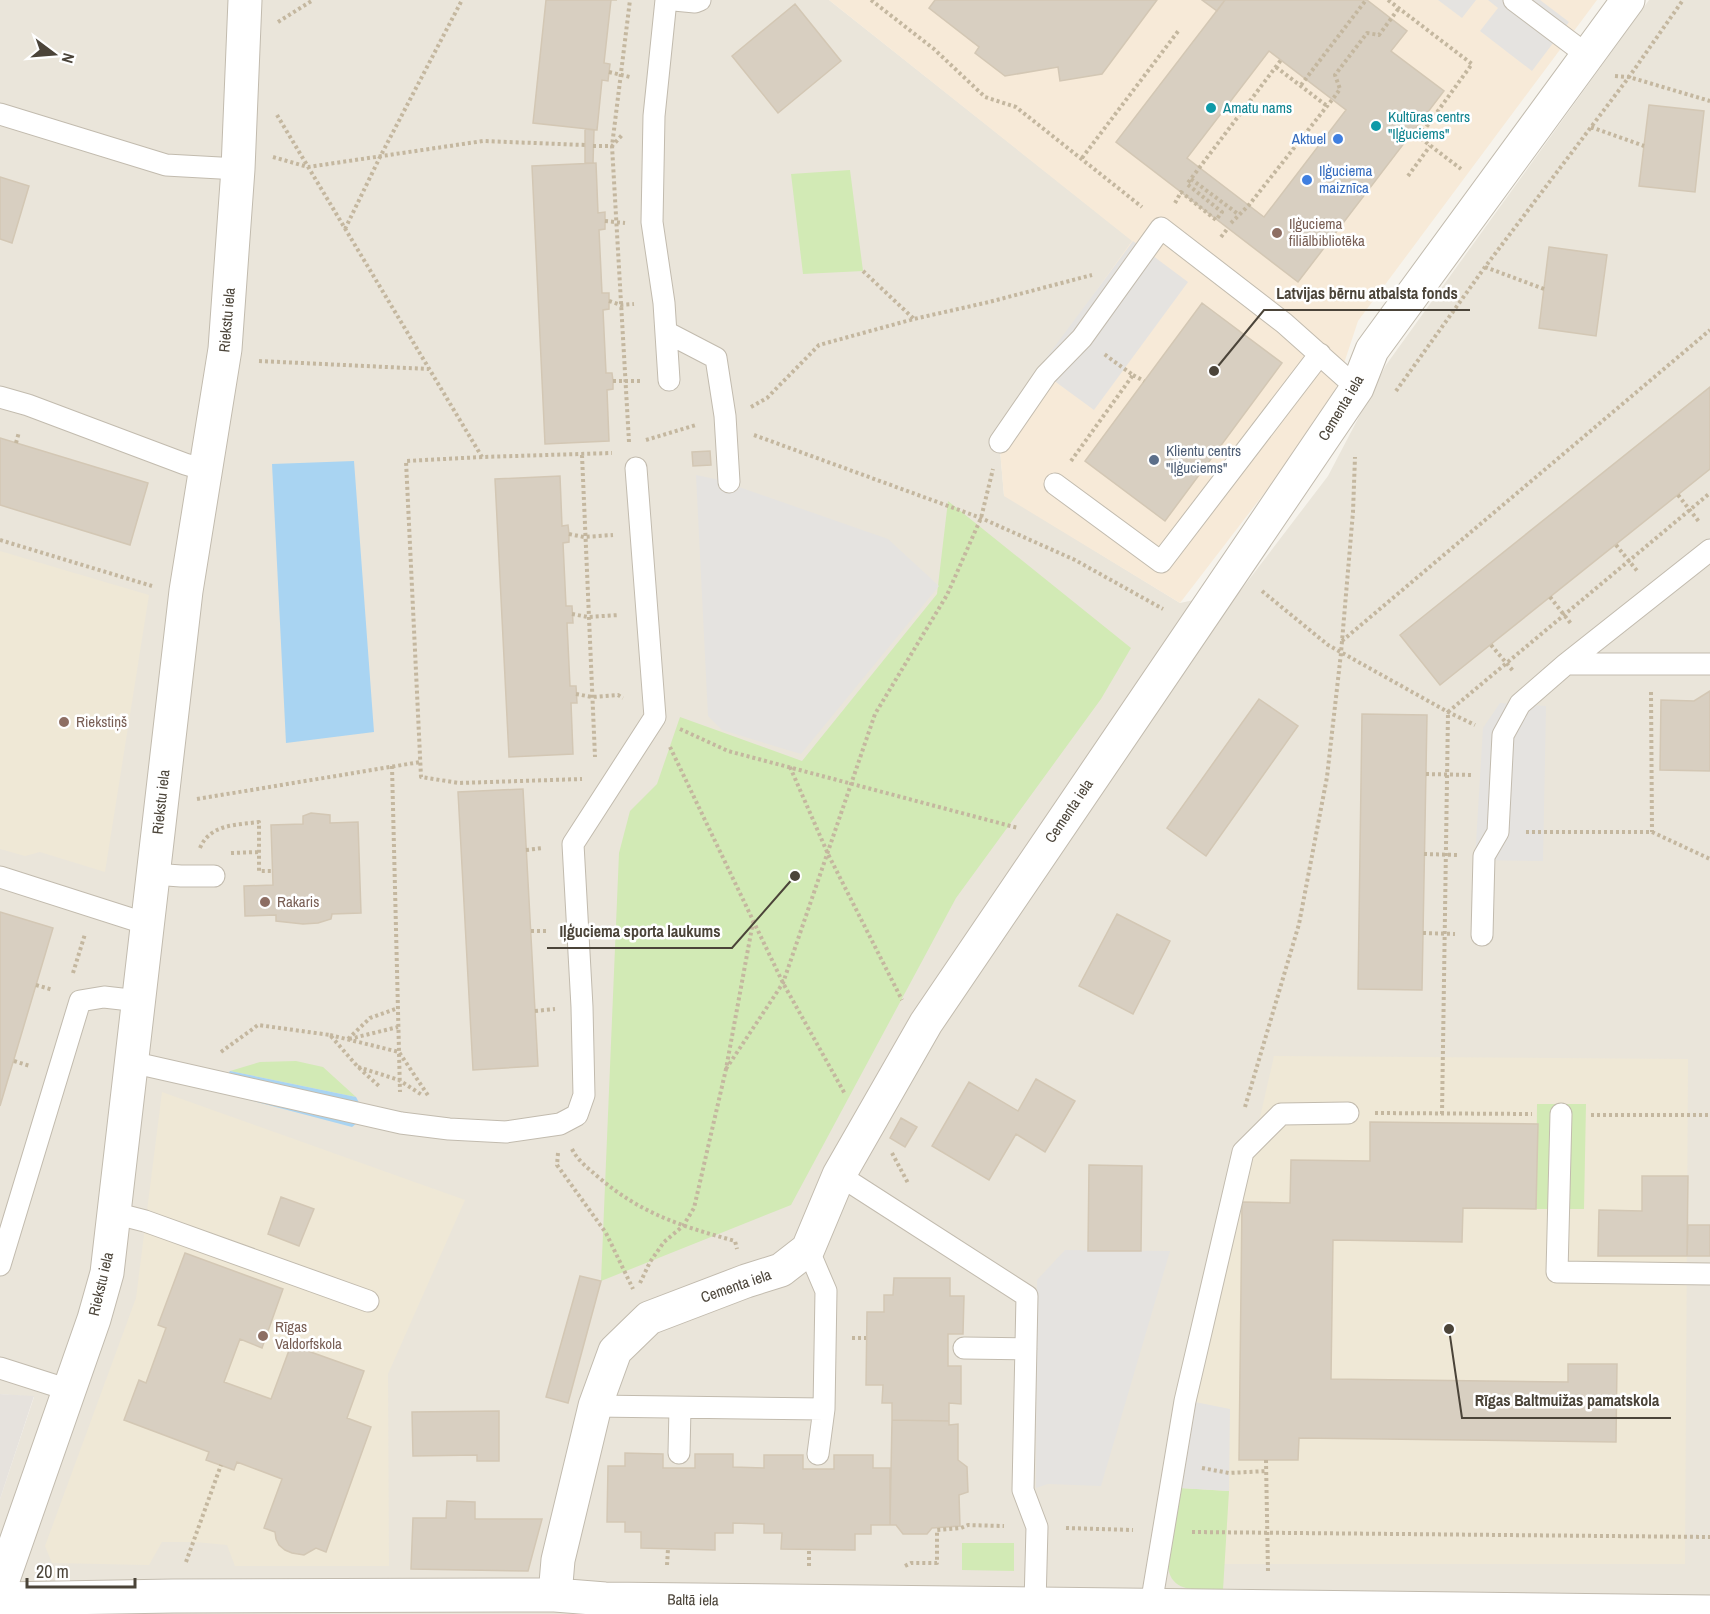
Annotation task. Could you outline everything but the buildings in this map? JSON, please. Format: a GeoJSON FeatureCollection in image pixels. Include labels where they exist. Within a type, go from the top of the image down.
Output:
{"type":"FeatureCollection","features":[{"type":"Feature","properties":{"kind":"street","name":"Riekstu iela"},"geometry":{"type":"LineString","coordinates":[[0,1588],[94,1319],[106,1273],[186,591],[225,349],[238,169],[245,0]]}},
{"type":"Feature","properties":{"kind":"street","name":"Cementa iela"},"geometry":{"type":"LineString","coordinates":[[555,1595],[558,1560],[595,1406],[615,1351],[650,1318],[781,1270],[808,1249],[839,1175],[926,1023],[1357,388],[1372,350],[1628,0]]}},
{"type":"Feature","properties":{"kind":"street","name":"Baltā iela"},"geometry":{"type":"LineString","coordinates":[[0,1599],[173,1596],[419,1605],[555,1595],[605,1606],[1035,1604],[1150,1610],[1710,1612]]}},
{"type":"Feature","properties":{"kind":"lane"},"geometry":{"type":"LineString","coordinates":[[666,0],[654,116],[652,222],[666,332],[669,380]]}},
{"type":"Feature","properties":{"kind":"lane"},"geometry":{"type":"LineString","coordinates":[[674,0],[695,2],[700,0]]}},
{"type":"Feature","properties":{"kind":"lane"},"geometry":{"type":"LineString","coordinates":[[1514,0],[1585,58]]}},
{"type":"Feature","properties":{"kind":"lane"},"geometry":{"type":"LineString","coordinates":[[0,114],[166,165],[238,169]]}},
{"type":"Feature","properties":{"kind":"lane"},"geometry":{"type":"LineString","coordinates":[[1000,442],[1046,375],[1082,338],[1161,228],[1284,323],[1357,388]]}},
{"type":"Feature","properties":{"kind":"lane"},"geometry":{"type":"LineString","coordinates":[[666,332],[716,358],[725,416],[729,482]]}},
{"type":"Feature","properties":{"kind":"lane"},"geometry":{"type":"LineString","coordinates":[[1055,484],[1161,562],[1320,354]]}},
{"type":"Feature","properties":{"kind":"lane"},"geometry":{"type":"LineString","coordinates":[[0,397],[27,405],[185,465],[205,470]]}},
{"type":"Feature","properties":{"kind":"lane"},"geometry":{"type":"LineString","coordinates":[[131,1062],[401,1123],[506,1132],[560,1124],[577,1115],[584,1095],[582,1007],[573,844],[655,717],[636,468]]}},
{"type":"Feature","properties":{"kind":"lane"},"geometry":{"type":"LineString","coordinates":[[1482,935],[1484,856],[1498,832],[1503,735],[1520,704],[1566,664],[1710,550]]}},
{"type":"Feature","properties":{"kind":"lane"},"geometry":{"type":"LineString","coordinates":[[1566,664],[1710,664]]}},
{"type":"Feature","properties":{"kind":"lane"},"geometry":{"type":"LineString","coordinates":[[153,874],[214,876]]}},
{"type":"Feature","properties":{"kind":"lane"},"geometry":{"type":"LineString","coordinates":[[0,877],[147,924]]}},
{"type":"Feature","properties":{"kind":"lane"},"geometry":{"type":"LineString","coordinates":[[0,1265],[80,1001],[105,997],[139,1001]]}},
{"type":"Feature","properties":{"kind":"lane"},"geometry":{"type":"LineString","coordinates":[[1150,1610],[1185,1401],[1243,1152],[1281,1114],[1348,1113]]}},
{"type":"Feature","properties":{"kind":"lane"},"geometry":{"type":"LineString","coordinates":[[1561,1114],[1557,1272],[1710,1274]]}},
{"type":"Feature","properties":{"kind":"lane"},"geometry":{"type":"LineString","coordinates":[[839,1175],[1027,1296],[1023,1490],[1037,1527],[1035,1604]]}},
{"type":"Feature","properties":{"kind":"lane"},"geometry":{"type":"LineString","coordinates":[[114,1213],[145,1221],[368,1301]]}},
{"type":"Feature","properties":{"kind":"lane"},"geometry":{"type":"LineString","coordinates":[[808,1249],[826,1291],[824,1409],[818,1454]]}},
{"type":"Feature","properties":{"kind":"lane"},"geometry":{"type":"LineString","coordinates":[[964,1348],[1026,1349]]}},
{"type":"Feature","properties":{"kind":"lane"},"geometry":{"type":"LineString","coordinates":[[0,1368],[69,1390]]}},
{"type":"Feature","properties":{"kind":"lane"},"geometry":{"type":"LineString","coordinates":[[595,1406],[824,1409]]}},
{"type":"Feature","properties":{"kind":"lane"},"geometry":{"type":"LineString","coordinates":[[679,1453],[680,1408]]}},
{"type":"Feature","properties":{"kind":"path"},"geometry":{"type":"LineString","coordinates":[[271,27],[313,0]]}},
{"type":"Feature","properties":{"kind":"path"},"geometry":{"type":"LineString","coordinates":[[345,229],[462,0]]}},
{"type":"Feature","properties":{"kind":"path"},"geometry":{"type":"LineString","coordinates":[[871,0],[934,50],[985,97],[1016,107],[1082,158],[1136,201],[1161,228]]}},
{"type":"Feature","properties":{"kind":"path"},"geometry":{"type":"LineString","coordinates":[[1300,85],[1366,0]]}},
{"type":"Feature","properties":{"kind":"path"},"geometry":{"type":"LineString","coordinates":[[1388,0],[1472,64],[1419,137],[1430,146],[1408,176]]}},
{"type":"Feature","properties":{"kind":"path"},"geometry":{"type":"LineString","coordinates":[[1389,400],[1485,267],[1629,77],[1683,0]]}},
{"type":"Feature","properties":{"kind":"path"},"geometry":{"type":"LineString","coordinates":[[1231,222],[1249,205],[1340,89],[1335,75],[1367,33],[1379,35],[1399,9]]}},
{"type":"Feature","properties":{"kind":"path"},"geometry":{"type":"LineString","coordinates":[[1082,158],[1179,30]]}},
{"type":"Feature","properties":{"kind":"path"},"geometry":{"type":"LineString","coordinates":[[1585,58],[1608,76],[1629,77],[1710,101]]}},
{"type":"Feature","properties":{"kind":"path"},"geometry":{"type":"LineString","coordinates":[[1181,192],[1216,220],[1222,212],[1187,184],[1281,60]]}},
{"type":"Feature","properties":{"kind":"path"},"geometry":{"type":"LineString","coordinates":[[1276,67],[1327,106]]}},
{"type":"Feature","properties":{"kind":"path"},"geometry":{"type":"LineString","coordinates":[[274,110],[482,457]]}},
{"type":"Feature","properties":{"kind":"path"},"geometry":{"type":"LineString","coordinates":[[1591,127],[1644,146]]}},
{"type":"Feature","properties":{"kind":"path"},"geometry":{"type":"LineString","coordinates":[[238,169],[275,156],[308,167],[483,141],[585,145]]}},
{"type":"Feature","properties":{"kind":"path"},"geometry":{"type":"LineString","coordinates":[[594,146],[612,146]]}},
{"type":"Feature","properties":{"kind":"path"},"geometry":{"type":"LineString","coordinates":[[1191,179],[1238,214]]}},
{"type":"Feature","properties":{"kind":"path"},"geometry":{"type":"LineString","coordinates":[[1485,267],[1544,289]]}},
{"type":"Feature","properties":{"kind":"path"},"geometry":{"type":"LineString","coordinates":[[863,271],[914,319]]}},
{"type":"Feature","properties":{"kind":"path"},"geometry":{"type":"LineString","coordinates":[[640,442],[748,409],[767,398],[819,345],[1096,273]]}},
{"type":"Feature","properties":{"kind":"path"},"geometry":{"type":"LineString","coordinates":[[1341,641],[1710,330]]}},
{"type":"Feature","properties":{"kind":"path"},"geometry":{"type":"LineString","coordinates":[[1082,338],[1144,381]]}},
{"type":"Feature","properties":{"kind":"path"},"geometry":{"type":"LineString","coordinates":[[252,360],[429,369]]}},
{"type":"Feature","properties":{"kind":"path"},"geometry":{"type":"LineString","coordinates":[[1055,484],[1133,375]]}},
{"type":"Feature","properties":{"kind":"path"},"geometry":{"type":"LineString","coordinates":[[725,416],[743,431],[981,518],[1075,560],[1196,627]]}},
{"type":"Feature","properties":{"kind":"path"},"geometry":{"type":"LineString","coordinates":[[1243,1152],[1241,1119],[1299,924],[1315,850],[1327,777],[1341,653],[1353,512],[1355,446],[1334,422]]}},
{"type":"Feature","properties":{"kind":"path"},"geometry":{"type":"LineString","coordinates":[[726,1069],[783,983],[875,714],[947,595],[981,518],[1000,442]]}},
{"type":"Feature","properties":{"kind":"path"},"geometry":{"type":"LineString","coordinates":[[606,791],[585,778],[459,783],[421,777],[406,460],[618,452],[630,445]]}},
{"type":"Feature","properties":{"kind":"path"},"geometry":{"type":"LineString","coordinates":[[618,452],[636,468]]}},
{"type":"Feature","properties":{"kind":"path"},"geometry":{"type":"LineString","coordinates":[[1678,495],[1703,527]]}},
{"type":"Feature","properties":{"kind":"path"},"geometry":{"type":"LineString","coordinates":[[569,534],[584,537]]}},
{"type":"Feature","properties":{"kind":"path"},"geometry":{"type":"LineString","coordinates":[[0,540],[158,587]]}},
{"type":"Feature","properties":{"kind":"path"},"geometry":{"type":"LineString","coordinates":[[1616,545],[1629,561]]}},
{"type":"Feature","properties":{"kind":"path"},"geometry":{"type":"LineString","coordinates":[[1235,569],[1328,645],[1448,712],[1503,735]]}},
{"type":"Feature","properties":{"kind":"path"},"geometry":{"type":"LineString","coordinates":[[1550,597],[1563,614]]}},
{"type":"Feature","properties":{"kind":"path"},"geometry":{"type":"LineString","coordinates":[[572,614],[588,617]]}},
{"type":"Feature","properties":{"kind":"path"},"geometry":{"type":"LineString","coordinates":[[1491,645],[1505,663]]}},
{"type":"Feature","properties":{"kind":"path"},"geometry":{"type":"LineString","coordinates":[[1651,664],[1652,832]]}},
{"type":"Feature","properties":{"kind":"path"},"geometry":{"type":"LineString","coordinates":[[576,694],[592,697]]}},
{"type":"Feature","properties":{"kind":"path"},"geometry":{"type":"LineString","coordinates":[[655,717],[728,751],[1018,828],[1045,847]]}},
{"type":"Feature","properties":{"kind":"path"},"geometry":{"type":"LineString","coordinates":[[655,717],[783,983],[842,1091],[872,1116],[912,1191]]}},
{"type":"Feature","properties":{"kind":"path"},"geometry":{"type":"LineString","coordinates":[[194,800],[420,762]]}},
{"type":"Feature","properties":{"kind":"path"},"geometry":{"type":"LineString","coordinates":[[392,766],[400,1099],[392,1094]]}},
{"type":"Feature","properties":{"kind":"path"},"geometry":{"type":"LineString","coordinates":[[790,767],[828,854],[899,997],[926,1023]]}},
{"type":"Feature","properties":{"kind":"path"},"geometry":{"type":"LineString","coordinates":[[1426,774],[1470,775]]}},
{"type":"Feature","properties":{"kind":"path"},"geometry":{"type":"LineString","coordinates":[[193,876],[197,853],[204,838],[215,830],[229,825],[259,822],[259,871],[272,871]]}},
{"type":"Feature","properties":{"kind":"path"},"geometry":{"type":"LineString","coordinates":[[1498,832],[1652,832],[1710,859]]}},
{"type":"Feature","properties":{"kind":"path"},"geometry":{"type":"LineString","coordinates":[[526,850],[548,848]]}},
{"type":"Feature","properties":{"kind":"path"},"geometry":{"type":"LineString","coordinates":[[235,853],[259,852]]}},
{"type":"Feature","properties":{"kind":"path"},"geometry":{"type":"LineString","coordinates":[[1424,854],[1446,855]]}},
{"type":"Feature","properties":{"kind":"path"},"geometry":{"type":"LineString","coordinates":[[683,1226],[694,1208],[726,1069],[753,921]]}},
{"type":"Feature","properties":{"kind":"path"},"geometry":{"type":"LineString","coordinates":[[531,931],[552,930]]}},
{"type":"Feature","properties":{"kind":"path"},"geometry":{"type":"LineString","coordinates":[[1423,933],[1444,934]]}},
{"type":"Feature","properties":{"kind":"path"},"geometry":{"type":"LineString","coordinates":[[1442,1114],[1444,991]]}},
{"type":"Feature","properties":{"kind":"path"},"geometry":{"type":"LineString","coordinates":[[348,1039],[370,1018],[398,1008]]}},
{"type":"Feature","properties":{"kind":"path"},"geometry":{"type":"LineString","coordinates":[[535,1011],[556,1009]]}},
{"type":"Feature","properties":{"kind":"path"},"geometry":{"type":"LineString","coordinates":[[189,1076],[258,1025],[330,1035],[399,1052],[432,1102]]}},
{"type":"Feature","properties":{"kind":"path"},"geometry":{"type":"LineString","coordinates":[[348,1039],[398,1027]]}},
{"type":"Feature","properties":{"kind":"path"},"geometry":{"type":"LineString","coordinates":[[330,1035],[357,1066],[383,1089]]}},
{"type":"Feature","properties":{"kind":"path"},"geometry":{"type":"LineString","coordinates":[[357,1066],[399,1080]]}},
{"type":"Feature","properties":{"kind":"path"},"geometry":{"type":"LineString","coordinates":[[560,1124],[576,1157],[613,1190],[651,1213],[683,1226],[735,1241],[746,1281]]}},
{"type":"Feature","properties":{"kind":"path"},"geometry":{"type":"LineString","coordinates":[[560,1124],[557,1165],[606,1233],[636,1293]]}},
{"type":"Feature","properties":{"kind":"path"},"geometry":{"type":"LineString","coordinates":[[1266,1460],[1268,1581]]}},
{"type":"Feature","properties":{"kind":"path"},"geometry":{"type":"LineString","coordinates":[[1174,1463],[1229,1473],[1267,1471]]}},
{"type":"Feature","properties":{"kind":"path"},"geometry":{"type":"LineString","coordinates":[[173,1596],[221,1465]]}},
{"type":"Feature","properties":{"kind":"path"},"geometry":{"type":"LineString","coordinates":[[911,1563],[937,1563],[937,1530],[968,1526],[1015,1526]]}},
{"type":"Feature","properties":{"kind":"path"},"geometry":{"type":"LineString","coordinates":[[1037,1527],[1267,1534],[1389,1532],[1710,1537]]}},
{"type":"Feature","properties":{"kind":"path"},"geometry":{"type":"LineString","coordinates":[[660,1564],[668,1564],[668,1549]]}},
{"type":"Feature","properties":{"kind":"path"},"geometry":{"type":"LineString","coordinates":[[800,1566],[809,1566],[809,1550]]}},
{"type":"Feature","properties":{"kind":"shaded area"},"geometry":{"type":"Polygon","coordinates":[[[0,0],[829,0],[1133,241],[998,427],[1004,495],[1180,603],[1241,590],[1328,476],[1386,365],[1649,0],[1710,0],[1710,1614],[0,1614],[0,1499],[34,1397],[0,1394],[0,0]]]}},
{"type":"Feature","properties":{"kind":"shaded area"},"geometry":{"type":"Polygon","coordinates":[[[829,0],[1597,0],[1358,321],[1329,409],[1180,603],[1004,496],[998,427],[1132,241],[829,0]]]}},
{"type":"Feature","properties":{"kind":"shaded area"},"geometry":{"type":"Polygon","coordinates":[[[1438,0],[1476,0],[1462,18],[1438,0]]]}},
{"type":"Feature","properties":{"kind":"shaded area"},"geometry":{"type":"Polygon","coordinates":[[[1488,0],[1540,0],[1569,22],[1532,71],[1480,31],[1498,8],[1488,0]]]}},
{"type":"Feature","properties":{"kind":"shaded area"},"geometry":{"type":"Polygon","coordinates":[[[1133,241],[1188,282],[1094,410],[1038,369],[1133,241]]]}},
{"type":"Feature","properties":{"kind":"shaded area"},"geometry":{"type":"Polygon","coordinates":[[[696,475],[729,482],[888,539],[939,586],[801,754],[722,730],[708,716],[696,475]]]}},
{"type":"Feature","properties":{"kind":"shaded area","name":"Riekstiņš"},"geometry":{"type":"Polygon","coordinates":[[[0,551],[149,595],[105,872],[40,852],[25,856],[0,849],[0,551]]]}},
{"type":"Feature","properties":{"kind":"shaded area"},"geometry":{"type":"Polygon","coordinates":[[[1500,703],[1546,706],[1543,861],[1475,860],[1483,728],[1500,703]]]}},
{"type":"Feature","properties":{"kind":"shaded area"},"geometry":{"type":"Polygon","coordinates":[[[1274,1056],[1688,1059],[1685,1564],[1168,1564],[1195,1402],[1274,1056]]]}},
{"type":"Feature","properties":{"kind":"shaded area","name":"Rīgas Valdorfskola"},"geometry":{"type":"Polygon","coordinates":[[[162,1092],[465,1200],[388,1374],[389,1566],[235,1566],[227,1545],[194,1542],[162,1542],[149,1565],[52,1563],[45,1546],[136,1298],[162,1092]]]}},
{"type":"Feature","properties":{"kind":"shaded area"},"geometry":{"type":"Polygon","coordinates":[[[1065,1250],[1170,1251],[1101,1486],[1048,1484],[1036,1488],[1037,1280],[1065,1250]]]}},
{"type":"Feature","properties":{"kind":"shaded area"},"geometry":{"type":"Polygon","coordinates":[[[0,1394],[34,1396],[0,1499],[0,1394]]]}},
{"type":"Feature","properties":{"kind":"shaded area"},"geometry":{"type":"Polygon","coordinates":[[[1195,1402],[1230,1409],[1229,1491],[1180,1488],[1195,1402]]]}},
{"type":"Feature","properties":{"kind":"green space"},"geometry":{"type":"Polygon","coordinates":[[[850,170],[863,271],[803,274],[791,174],[850,170]]]}},
{"type":"Feature","properties":{"kind":"green space"},"geometry":{"type":"Polygon","coordinates":[[[948,501],[1131,648],[1101,699],[956,898],[791,1205],[601,1281],[619,853],[630,811],[657,784],[680,717],[802,761],[937,594],[948,501]]]}},
{"type":"Feature","properties":{"kind":"green space"},"geometry":{"type":"Polygon","coordinates":[[[296,1061],[323,1067],[356,1097],[230,1071],[260,1062],[296,1061]]]}},
{"type":"Feature","properties":{"kind":"green space"},"geometry":{"type":"Polygon","coordinates":[[[1537,1104],[1586,1104],[1584,1209],[1536,1209],[1537,1104]]]}},
{"type":"Feature","properties":{"kind":"green space"},"geometry":{"type":"Polygon","coordinates":[[[1180,1488],[1229,1491],[1223,1590],[1196,1590],[1180,1586],[1170,1574],[1168,1564],[1180,1488]]]}},
{"type":"Feature","properties":{"kind":"green space"},"geometry":{"type":"Polygon","coordinates":[[[962,1543],[1014,1543],[1014,1571],[962,1570],[962,1543]]]}},
{"type":"Feature","properties":{"kind":"water"},"geometry":{"type":"Polygon","coordinates":[[[354,461],[374,732],[286,743],[272,464],[354,461]]]}},
{"type":"Feature","properties":{"kind":"water"},"geometry":{"type":"Polygon","coordinates":[[[230,1071],[356,1097],[366,1116],[352,1127],[223,1093],[222,1083],[230,1071]]]}},
{"type":"Feature","properties":{"kind":"place","name":"Amatu nams"},"geometry":{"type":"Point","coordinates":[1211,108]}},
{"type":"Feature","properties":{"kind":"place","name":"Kultūras centrs \"Iļģuciems\""},"geometry":{"type":"Point","coordinates":[1376,126]}},
{"type":"Feature","properties":{"kind":"place","name":"Aktuel"},"geometry":{"type":"Point","coordinates":[1338,139]}},
{"type":"Feature","properties":{"kind":"place","name":"Iļģuciema maiznīca"},"geometry":{"type":"Point","coordinates":[1307,180]}},
{"type":"Feature","properties":{"kind":"place","name":"Iļģuciema filiālbibliotēka"},"geometry":{"type":"Point","coordinates":[1277,233]}},
{"type":"Feature","properties":{"kind":"place","name":"Latvijas bērnu atbalsta fonds"},"geometry":{"type":"Point","coordinates":[1214,371]}},
{"type":"Feature","properties":{"kind":"place","name":"Klientu centrs \"Iļģuciems\""},"geometry":{"type":"Point","coordinates":[1154,460]}},
{"type":"Feature","properties":{"kind":"place","name":"Riekstiņš"},"geometry":{"type":"Point","coordinates":[64,722]}},
{"type":"Feature","properties":{"kind":"place","name":"Iļģuciema sporta laukums"},"geometry":{"type":"Point","coordinates":[795,876]}},
{"type":"Feature","properties":{"kind":"place","name":"Rakaris"},"geometry":{"type":"Point","coordinates":[265,902]}},
{"type":"Feature","properties":{"kind":"place","name":"Rīgas Baltmuižas pamatskola"},"geometry":{"type":"Point","coordinates":[1449,1329]}},
{"type":"Feature","properties":{"kind":"place","name":"Rīgas Valdorfskola"},"geometry":{"type":"Point","coordinates":[263,1336]}}]}
